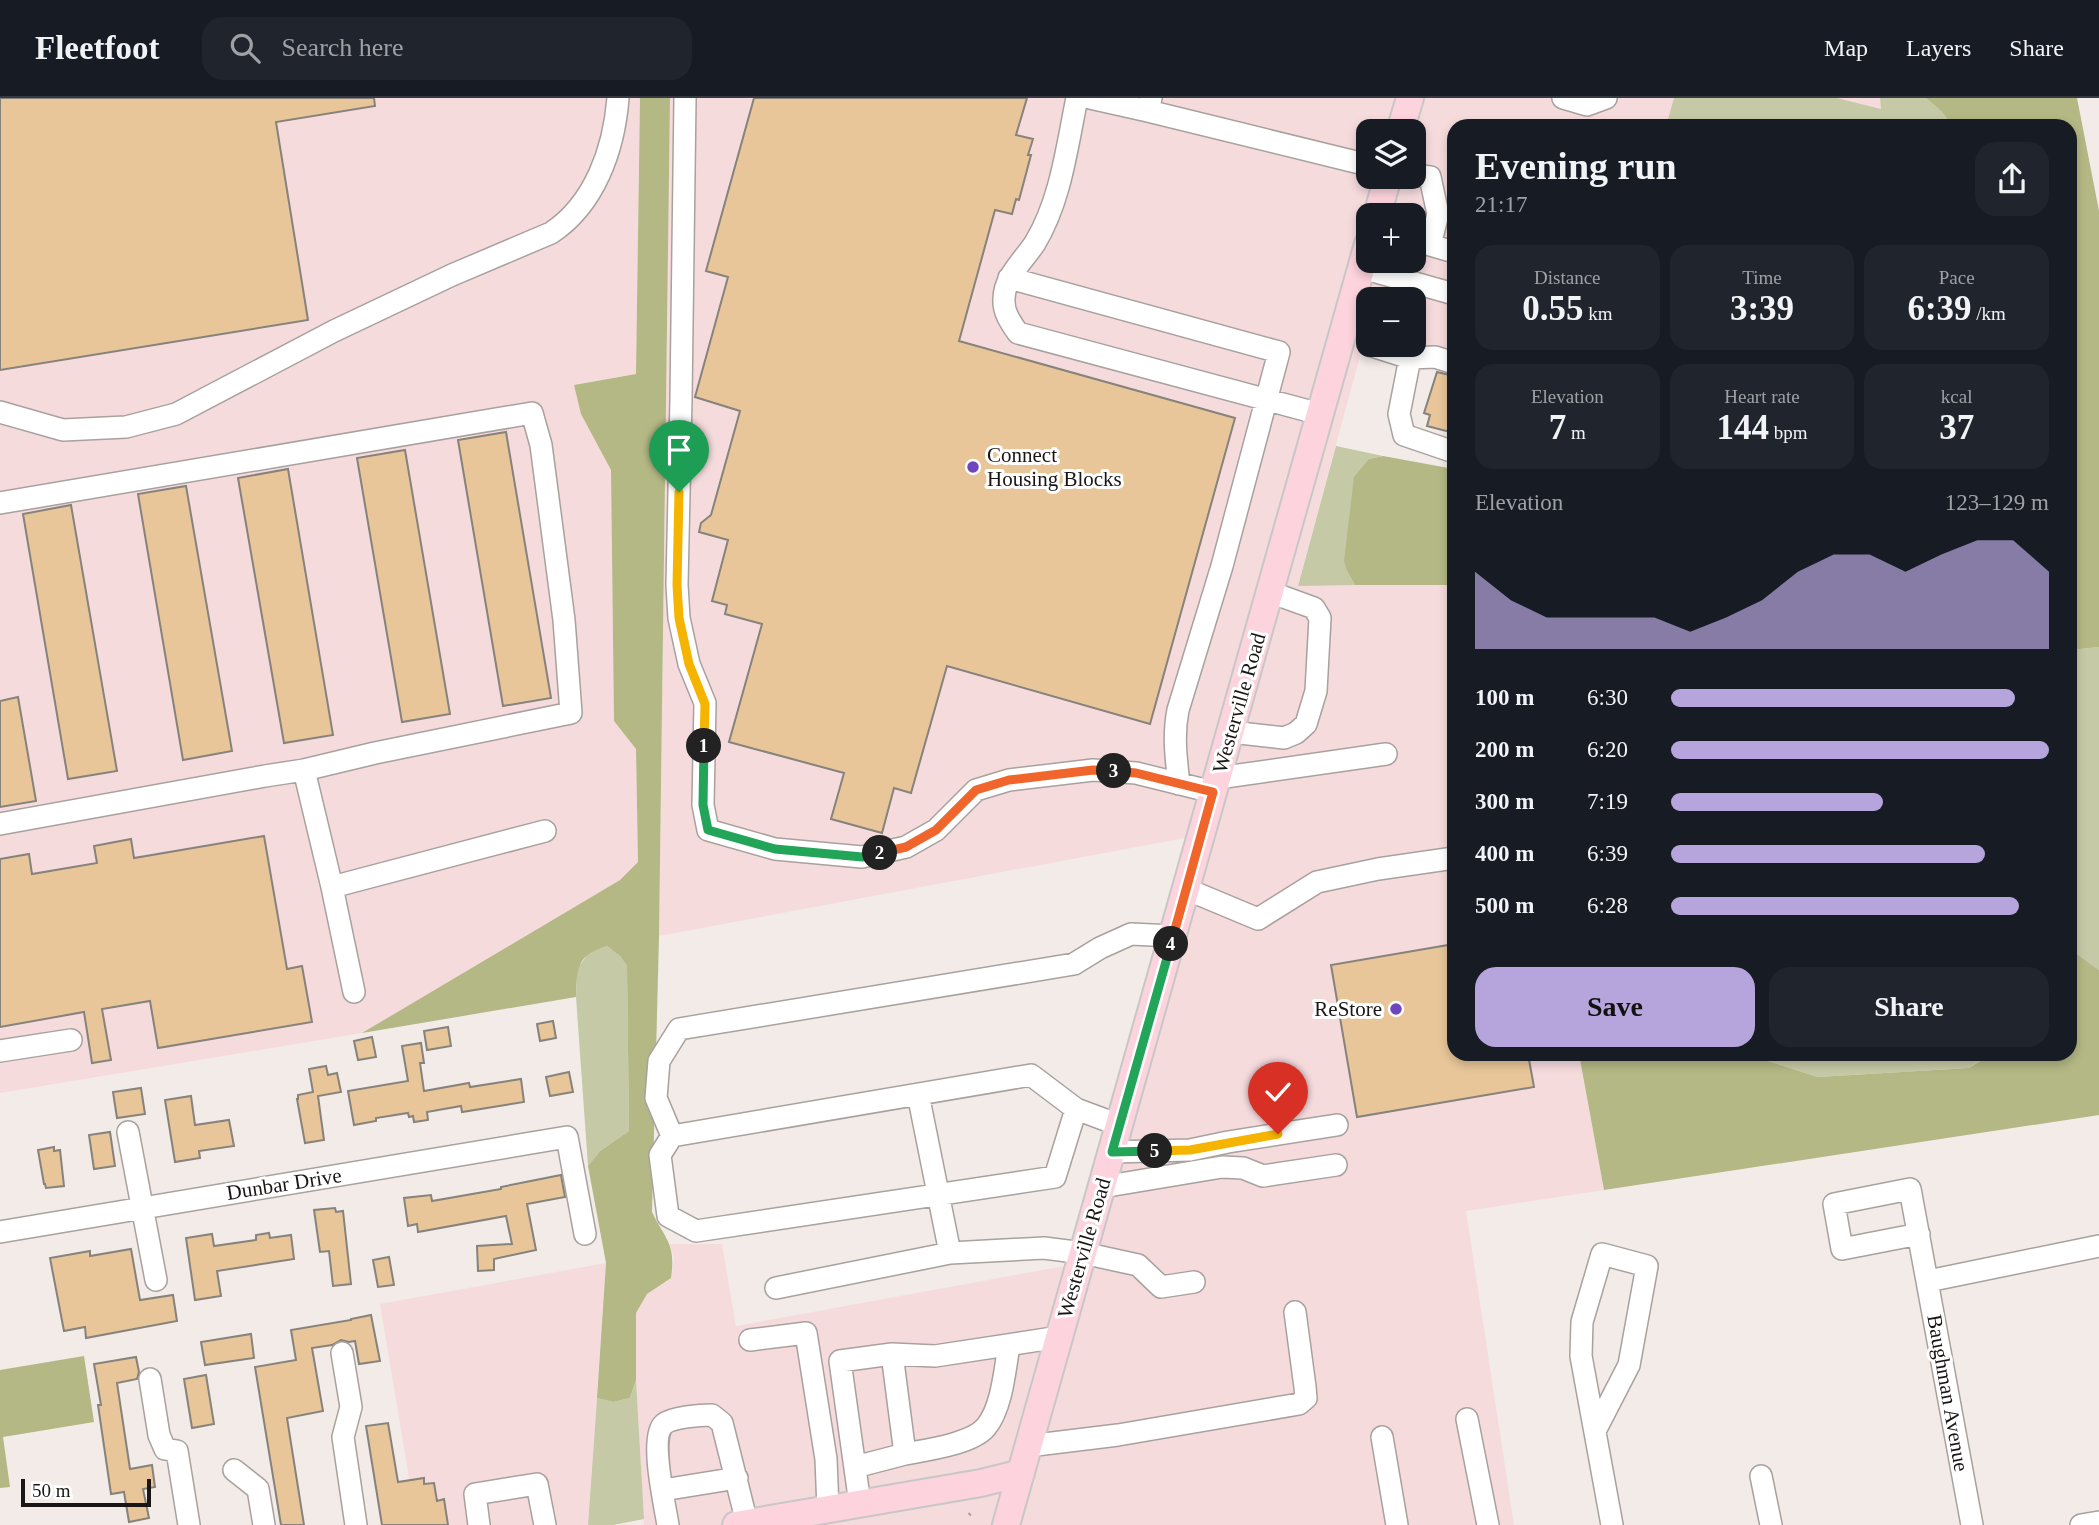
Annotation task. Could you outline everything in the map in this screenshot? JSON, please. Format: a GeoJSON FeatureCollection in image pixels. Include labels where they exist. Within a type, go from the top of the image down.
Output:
{"type":"FeatureCollection","features":[{"type":"Feature","properties":{"kind":"main road"},"geometry":{"type":"LineString","coordinates":[[1404,119],[1410,98]]}},
{"type":"Feature","properties":{"kind":"main road","name":"Westerville Road"},"geometry":{"type":"LineString","coordinates":[[1006,1525],[1360,273]]}},
{"type":"Feature","properties":{"kind":"main road"},"geometry":{"type":"LineString","coordinates":[[742,1524],[981,1483],[1021,1473]]}},
{"type":"Feature","properties":{"kind":"street"},"geometry":{"type":"LineString","coordinates":[[0,412],[63,430],[126,427],[176,414],[334,331],[452,275],[551,233],[583,205],[601,169],[613,135],[618,98]]}},
{"type":"Feature","properties":{"kind":"street"},"geometry":{"type":"LineString","coordinates":[[685,98],[677,585],[679,618],[689,664],[705,704],[703,805],[708,830],[775,849],[862,857],[906,847],[936,830],[976,790],[1009,780],[1093,770],[1136,773],[1179,784],[1215,785],[1386,754]]}},
{"type":"Feature","properties":{"kind":"street"},"geometry":{"type":"LineString","coordinates":[[1077,98],[1056,198],[1036,241],[1009,278],[1003,299],[1008,318],[1018,333],[1320,414]]}},
{"type":"Feature","properties":{"kind":"street"},"geometry":{"type":"LineString","coordinates":[[1090,98],[1149,104],[1356,162]]}},
{"type":"Feature","properties":{"kind":"street"},"geometry":{"type":"LineString","coordinates":[[1563,98],[1587,105],[1606,98]]}},
{"type":"Feature","properties":{"kind":"street"},"geometry":{"type":"LineString","coordinates":[[1426,176],[1430,177],[1438,214],[1430,245],[1447,249]]}},
{"type":"Feature","properties":{"kind":"street"},"geometry":{"type":"LineString","coordinates":[[1405,273],[1447,291]]}},
{"type":"Feature","properties":{"kind":"street"},"geometry":{"type":"LineString","coordinates":[[1009,278],[1279,352],[1222,566],[1178,710],[1175,747],[1179,784]]}},
{"type":"Feature","properties":{"kind":"street"},"geometry":{"type":"LineString","coordinates":[[1343,336],[1356,340]]}},
{"type":"Feature","properties":{"kind":"street"},"geometry":{"type":"LineString","coordinates":[[1407,357],[1435,357],[1447,361]]}},
{"type":"Feature","properties":{"kind":"street"},"geometry":{"type":"LineString","coordinates":[[1410,358],[1399,414],[1404,435],[1447,450]]}},
{"type":"Feature","properties":{"kind":"street"},"geometry":{"type":"LineString","coordinates":[[0,503],[532,413],[541,445],[564,620],[571,713],[374,753],[304,771],[0,824]]}},
{"type":"Feature","properties":{"kind":"street"},"geometry":{"type":"LineString","coordinates":[[1231,732],[1284,737],[1296,733],[1306,724],[1316,691],[1321,618],[1314,608],[1270,592]]}},
{"type":"Feature","properties":{"kind":"street"},"geometry":{"type":"LineString","coordinates":[[304,771],[354,992]]}},
{"type":"Feature","properties":{"kind":"street"},"geometry":{"type":"LineString","coordinates":[[332,887],[545,831]]}},
{"type":"Feature","properties":{"kind":"street"},"geometry":{"type":"LineString","coordinates":[[1186,889],[1258,919],[1317,883],[1378,869],[1447,859]]}},
{"type":"Feature","properties":{"kind":"street"},"geometry":{"type":"LineString","coordinates":[[672,1136],[656,1098],[659,1061],[679,1028],[1074,964],[1131,934],[1173,936]]}},
{"type":"Feature","properties":{"kind":"street"},"geometry":{"type":"LineString","coordinates":[[0,1051],[71,1041]]}},
{"type":"Feature","properties":{"kind":"street"},"geometry":{"type":"LineString","coordinates":[[1076,1109],[1055,1177],[696,1231],[668,1216],[660,1155],[672,1136],[1031,1075],[1076,1109],[1119,1125]]}},
{"type":"Feature","properties":{"kind":"street"},"geometry":{"type":"LineString","coordinates":[[918,1094],[950,1253]]}},
{"type":"Feature","properties":{"kind":"street"},"geometry":{"type":"LineString","coordinates":[[1112,1152],[1190,1150],[1337,1125]]}},
{"type":"Feature","properties":{"kind":"street"},"geometry":{"type":"LineString","coordinates":[[128,1132],[156,1280]]}},
{"type":"Feature","properties":{"kind":"street","name":"Dunbar Drive"},"geometry":{"type":"LineString","coordinates":[[0,1232],[568,1137],[584,1234]]}},
{"type":"Feature","properties":{"kind":"street"},"geometry":{"type":"LineString","coordinates":[[1102,1187],[1222,1167],[1243,1168],[1263,1176],[1336,1165]]}},
{"type":"Feature","properties":{"kind":"street","name":"Baughman Avenue"},"geometry":{"type":"LineString","coordinates":[[1919,1234],[1972,1525]]}},
{"type":"Feature","properties":{"kind":"street"},"geometry":{"type":"LineString","coordinates":[[1926,1271],[2099,1246]]}},
{"type":"Feature","properties":{"kind":"street"},"geometry":{"type":"LineString","coordinates":[[776,1288],[950,1253],[1044,1248],[1138,1265],[1161,1287],[1194,1282]]}},
{"type":"Feature","properties":{"kind":"street"},"geometry":{"type":"LineString","coordinates":[[1595,1431],[1629,1365],[1647,1266],[1602,1254],[1582,1322],[1581,1356],[1612,1525]]}},
{"type":"Feature","properties":{"kind":"street"},"geometry":{"type":"LineString","coordinates":[[1028,1446],[1132,1433],[1299,1405],[1306,1398],[1295,1312]]}},
{"type":"Feature","properties":{"kind":"street"},"geometry":{"type":"LineString","coordinates":[[750,1340],[806,1333],[826,1459],[828,1509]]}},
{"type":"Feature","properties":{"kind":"street"},"geometry":{"type":"LineString","coordinates":[[860,1504],[840,1362],[892,1354],[935,1356],[1059,1337]]}},
{"type":"Feature","properties":{"kind":"street"},"geometry":{"type":"LineString","coordinates":[[855,1467],[958,1443],[985,1430],[999,1399],[1009,1345]]}},
{"type":"Feature","properties":{"kind":"street"},"geometry":{"type":"LineString","coordinates":[[342,1353],[351,1407],[343,1437],[356,1525]]}},
{"type":"Feature","properties":{"kind":"street"},"geometry":{"type":"LineString","coordinates":[[892,1354],[905,1454]]}},
{"type":"Feature","properties":{"kind":"street"},"geometry":{"type":"LineString","coordinates":[[150,1379],[159,1435],[165,1450],[177,1451],[189,1525]]}},
{"type":"Feature","properties":{"kind":"street"},"geometry":{"type":"LineString","coordinates":[[668,1525],[657,1449],[661,1427],[666,1423],[712,1415],[722,1423],[737,1478],[742,1524]]}},
{"type":"Feature","properties":{"kind":"street"},"geometry":{"type":"LineString","coordinates":[[1467,1419],[1488,1525]]}},
{"type":"Feature","properties":{"kind":"street"},"geometry":{"type":"LineString","coordinates":[[1382,1437],[1397,1525]]}},
{"type":"Feature","properties":{"kind":"street"},"geometry":{"type":"LineString","coordinates":[[234,1470],[258,1489],[264,1525]]}},
{"type":"Feature","properties":{"kind":"street"},"geometry":{"type":"LineString","coordinates":[[1761,1476],[1771,1525]]}},
{"type":"Feature","properties":{"kind":"street"},"geometry":{"type":"LineString","coordinates":[[663,1490],[737,1478]]}},
{"type":"Feature","properties":{"kind":"street"},"geometry":{"type":"LineString","coordinates":[[479,1525],[475,1494],[537,1485],[545,1525]]}},
{"type":"Feature","properties":{"kind":"street"},"geometry":{"type":"LineString","coordinates":[[2081,1525],[2099,1522]]}},
{"type":"Feature","properties":{"kind":"shaded area"},"geometry":{"type":"Polygon","coordinates":[[[0,98],[640,98],[636,374],[574,385],[582,414],[611,470],[614,721],[636,749],[638,862],[620,880],[362,1033],[0,1093],[0,98]]]}},
{"type":"Feature","properties":{"kind":"shaded area"},"geometry":{"type":"Polygon","coordinates":[[[670,98],[1674,98],[1668,119],[1447,119],[1447,352],[1426,347],[1426,287],[1356,287],[1356,357],[1360,357],[1298,585],[1447,585],[1447,1061],[1580,1061],[1604,1190],[1466,1211],[1514,1525],[644,1525],[636,1380],[636,1313],[647,1294],[671,1278],[674,1259],[670,1244],[722,1244],[736,1326],[1081,1263],[1201,835],[659,936],[670,98]]]}},
{"type":"Feature","properties":{"kind":"shaded area"},"geometry":{"type":"Polygon","coordinates":[[[1837,98],[1880,98],[1881,109],[1837,98]]]}},
{"type":"Feature","properties":{"kind":"shaded area"},"geometry":{"type":"Polygon","coordinates":[[[606,1263],[588,1525],[417,1525],[380,1304],[606,1263]]]}},
{"type":"Feature","properties":{"kind":"green space"},"geometry":{"type":"Polygon","coordinates":[[[640,98],[670,98],[659,936],[652,1212],[669,1243],[672,1266],[671,1278],[647,1294],[636,1313],[636,1380],[630,1398],[613,1402],[597,1398],[606,1263],[588,1166],[600,1151],[629,1131],[627,966],[620,956],[607,946],[589,954],[580,964],[576,997],[362,1033],[620,880],[638,862],[636,749],[614,721],[611,470],[581,414],[574,385],[636,374],[640,98]]]}},
{"type":"Feature","properties":{"kind":"green space"},"geometry":{"type":"Polygon","coordinates":[[[1674,98],[1837,98],[1881,109],[1880,98],[1926,98],[1947,119],[1668,119],[1674,98]]]}},
{"type":"Feature","properties":{"kind":"green space"},"geometry":{"type":"Polygon","coordinates":[[[1926,98],[2077,98],[2099,211],[2099,647],[2077,649],[2077,119],[1947,119],[1926,98]]]}},
{"type":"Feature","properties":{"kind":"green space"},"geometry":{"type":"Polygon","coordinates":[[[1336,446],[1383,456],[1369,459],[1347,571],[1355,585],[1298,586],[1336,446]]]}},
{"type":"Feature","properties":{"kind":"green space"},"geometry":{"type":"Polygon","coordinates":[[[1383,456],[1447,468],[1447,585],[1355,585],[1344,561],[1354,477],[1369,459],[1383,456]]]}},
{"type":"Feature","properties":{"kind":"green space"},"geometry":{"type":"Polygon","coordinates":[[[2099,647],[2099,970],[2077,954],[2077,649],[2099,647]]]}},
{"type":"Feature","properties":{"kind":"green space"},"geometry":{"type":"Polygon","coordinates":[[[607,946],[620,956],[627,966],[629,1131],[600,1151],[588,1166],[576,997],[577,969],[591,950],[607,946]]]}},
{"type":"Feature","properties":{"kind":"green space"},"geometry":{"type":"Polygon","coordinates":[[[2077,954],[2099,970],[2099,1115],[1604,1190],[1580,1061],[1768,1061],[1818,1077],[1969,1068],[1980,1061],[2077,1061],[2077,954]]]}},
{"type":"Feature","properties":{"kind":"green space"},"geometry":{"type":"Polygon","coordinates":[[[1768,1061],[1979,1061],[1969,1068],[1818,1077],[1768,1061]]]}},
{"type":"Feature","properties":{"kind":"green space"},"geometry":{"type":"Polygon","coordinates":[[[84,1356],[94,1422],[3,1437],[10,1487],[0,1488],[0,1370],[84,1356]]]}},
{"type":"Feature","properties":{"kind":"green space"},"geometry":{"type":"Polygon","coordinates":[[[636,1380],[644,1519],[613,1525],[588,1525],[597,1398],[613,1402],[630,1398],[636,1380]]]}},
{"type":"Feature","properties":{"kind":"building"},"geometry":{"type":"Polygon","coordinates":[[[0,98],[374,98],[375,106],[276,122],[308,320],[0,370],[0,98]]]}},
{"type":"Feature","properties":{"kind":"building","name":"Connect Housing Blocks"},"geometry":{"type":"Polygon","coordinates":[[[754,98],[1027,98],[1016,135],[1033,139],[1019,200],[1016,199],[1012,214],[995,210],[959,341],[1235,418],[1150,724],[947,666],[911,793],[894,788],[882,833],[831,819],[844,773],[729,742],[762,624],[725,614],[727,605],[712,601],[728,540],[699,532],[701,523],[711,515],[740,411],[695,397],[728,277],[706,271],[754,98]]]}},
{"type":"Feature","properties":{"kind":"building"},"geometry":{"type":"Polygon","coordinates":[[[1437,372],[1447,374],[1447,431],[1427,426],[1430,415],[1424,413],[1437,372]]]}},
{"type":"Feature","properties":{"kind":"building"},"geometry":{"type":"Polygon","coordinates":[[[506,432],[551,698],[503,706],[458,440],[506,432]]]}},
{"type":"Feature","properties":{"kind":"building"},"geometry":{"type":"Polygon","coordinates":[[[405,450],[450,714],[402,722],[357,458],[405,450]]]}},
{"type":"Feature","properties":{"kind":"building"},"geometry":{"type":"Polygon","coordinates":[[[288,469],[333,735],[284,743],[238,478],[288,469]]]}},
{"type":"Feature","properties":{"kind":"building"},"geometry":{"type":"Polygon","coordinates":[[[186,486],[232,751],[183,760],[138,494],[186,486]]]}},
{"type":"Feature","properties":{"kind":"building"},"geometry":{"type":"Polygon","coordinates":[[[71,505],[117,771],[68,779],[23,514],[71,505]]]}},
{"type":"Feature","properties":{"kind":"building"},"geometry":{"type":"Polygon","coordinates":[[[18,697],[36,801],[0,807],[0,701],[18,697]]]}},
{"type":"Feature","properties":{"kind":"building"},"geometry":{"type":"Polygon","coordinates":[[[264,836],[287,969],[302,966],[312,1022],[158,1048],[150,1001],[102,1009],[111,1060],[92,1063],[84,1012],[0,1027],[0,859],[29,854],[32,874],[97,863],[94,846],[131,839],[134,858],[264,836]]]}},
{"type":"Feature","properties":{"kind":"building","name":"ReStore"},"geometry":{"type":"Polygon","coordinates":[[[1447,945],[1447,1061],[1529,1061],[1534,1087],[1357,1117],[1331,965],[1447,945]]]}},
{"type":"Feature","properties":{"kind":"building"},"geometry":{"type":"Polygon","coordinates":[[[553,1021],[556,1038],[540,1041],[537,1024],[553,1021]]]}},
{"type":"Feature","properties":{"kind":"building"},"geometry":{"type":"Polygon","coordinates":[[[448,1027],[451,1046],[427,1050],[424,1031],[448,1027]]]}},
{"type":"Feature","properties":{"kind":"building"},"geometry":{"type":"Polygon","coordinates":[[[372,1037],[376,1057],[358,1060],[354,1041],[372,1037]]]}},
{"type":"Feature","properties":{"kind":"building"},"geometry":{"type":"Polygon","coordinates":[[[421,1043],[424,1063],[420,1063],[424,1091],[469,1083],[470,1087],[521,1079],[524,1102],[462,1112],[461,1106],[427,1112],[428,1120],[414,1122],[413,1116],[409,1117],[408,1113],[354,1125],[348,1091],[408,1081],[402,1046],[421,1043]]]}},
{"type":"Feature","properties":{"kind":"building"},"geometry":{"type":"Polygon","coordinates":[[[326,1066],[328,1075],[337,1073],[341,1092],[318,1096],[324,1140],[305,1143],[298,1095],[313,1092],[309,1069],[326,1066]]]}},
{"type":"Feature","properties":{"kind":"building"},"geometry":{"type":"Polygon","coordinates":[[[569,1072],[573,1092],[550,1096],[546,1077],[569,1072]]]}},
{"type":"Feature","properties":{"kind":"building"},"geometry":{"type":"Polygon","coordinates":[[[141,1088],[145,1114],[117,1118],[113,1092],[141,1088]]]}},
{"type":"Feature","properties":{"kind":"building"},"geometry":{"type":"Polygon","coordinates":[[[191,1096],[195,1125],[229,1120],[234,1146],[199,1151],[200,1158],[175,1162],[165,1100],[191,1096]]]}},
{"type":"Feature","properties":{"kind":"building"},"geometry":{"type":"Polygon","coordinates":[[[110,1132],[115,1166],[94,1169],[89,1135],[110,1132]]]}},
{"type":"Feature","properties":{"kind":"building"},"geometry":{"type":"Polygon","coordinates":[[[54,1147],[54,1151],[60,1150],[64,1186],[46,1188],[38,1150],[54,1147]]]}},
{"type":"Feature","properties":{"kind":"building"},"geometry":{"type":"Polygon","coordinates":[[[561,1175],[565,1197],[527,1204],[536,1250],[494,1259],[494,1270],[478,1271],[477,1246],[512,1244],[506,1216],[418,1232],[417,1224],[408,1226],[404,1198],[431,1195],[432,1201],[561,1175]]]}},
{"type":"Feature","properties":{"kind":"building"},"geometry":{"type":"Polygon","coordinates":[[[335,1208],[336,1212],[343,1211],[351,1284],[333,1286],[329,1251],[320,1252],[314,1210],[335,1208]]]}},
{"type":"Feature","properties":{"kind":"building"},"geometry":{"type":"Polygon","coordinates":[[[269,1233],[270,1238],[291,1235],[294,1259],[217,1271],[221,1296],[195,1300],[186,1238],[212,1234],[214,1246],[256,1240],[256,1235],[269,1233]]]}},
{"type":"Feature","properties":{"kind":"building"},"geometry":{"type":"Polygon","coordinates":[[[131,1249],[140,1300],[173,1295],[177,1321],[86,1338],[85,1327],[64,1331],[50,1258],[90,1251],[90,1256],[131,1249]]]}},
{"type":"Feature","properties":{"kind":"building"},"geometry":{"type":"Polygon","coordinates":[[[389,1257],[394,1285],[378,1287],[373,1260],[389,1257]]]}},
{"type":"Feature","properties":{"kind":"building"},"geometry":{"type":"Polygon","coordinates":[[[371,1315],[380,1361],[359,1364],[355,1341],[341,1340],[332,1345],[312,1348],[323,1411],[287,1418],[304,1525],[281,1525],[255,1367],[296,1360],[291,1330],[371,1315]]]}},
{"type":"Feature","properties":{"kind":"building"},"geometry":{"type":"Polygon","coordinates":[[[251,1334],[254,1358],[205,1365],[201,1342],[251,1334]]]}},
{"type":"Feature","properties":{"kind":"building"},"geometry":{"type":"Polygon","coordinates":[[[136,1357],[139,1372],[137,1379],[117,1383],[130,1469],[152,1465],[155,1487],[143,1489],[149,1518],[129,1522],[124,1492],[111,1494],[94,1364],[136,1357]]]}},
{"type":"Feature","properties":{"kind":"building"},"geometry":{"type":"Polygon","coordinates":[[[206,1375],[214,1424],[192,1428],[184,1379],[206,1375]]]}},
{"type":"Feature","properties":{"kind":"building"},"geometry":{"type":"Polygon","coordinates":[[[388,1423],[398,1482],[424,1478],[424,1484],[434,1483],[437,1501],[444,1499],[448,1525],[382,1525],[366,1426],[388,1423]]]}},
{"type":"Feature","properties":{"kind":"place","name":"Connect Housing Blocks"},"geometry":{"type":"Point","coordinates":[973,467]}},
{"type":"Feature","properties":{"kind":"place","name":"ReStore"},"geometry":{"type":"Point","coordinates":[1396,1009]}},
{"type":"Feature","properties":{"kind":"route"},"geometry":{"type":"LineString","coordinates":[[679,492],[679,618],[689,664],[705,704],[703,805],[708,830],[775,849],[862,857],[906,847],[936,830],[976,790],[1009,780],[1093,770],[1136,773],[1213,792],[1112,1152],[1190,1150],[1278,1134]]}}]}
